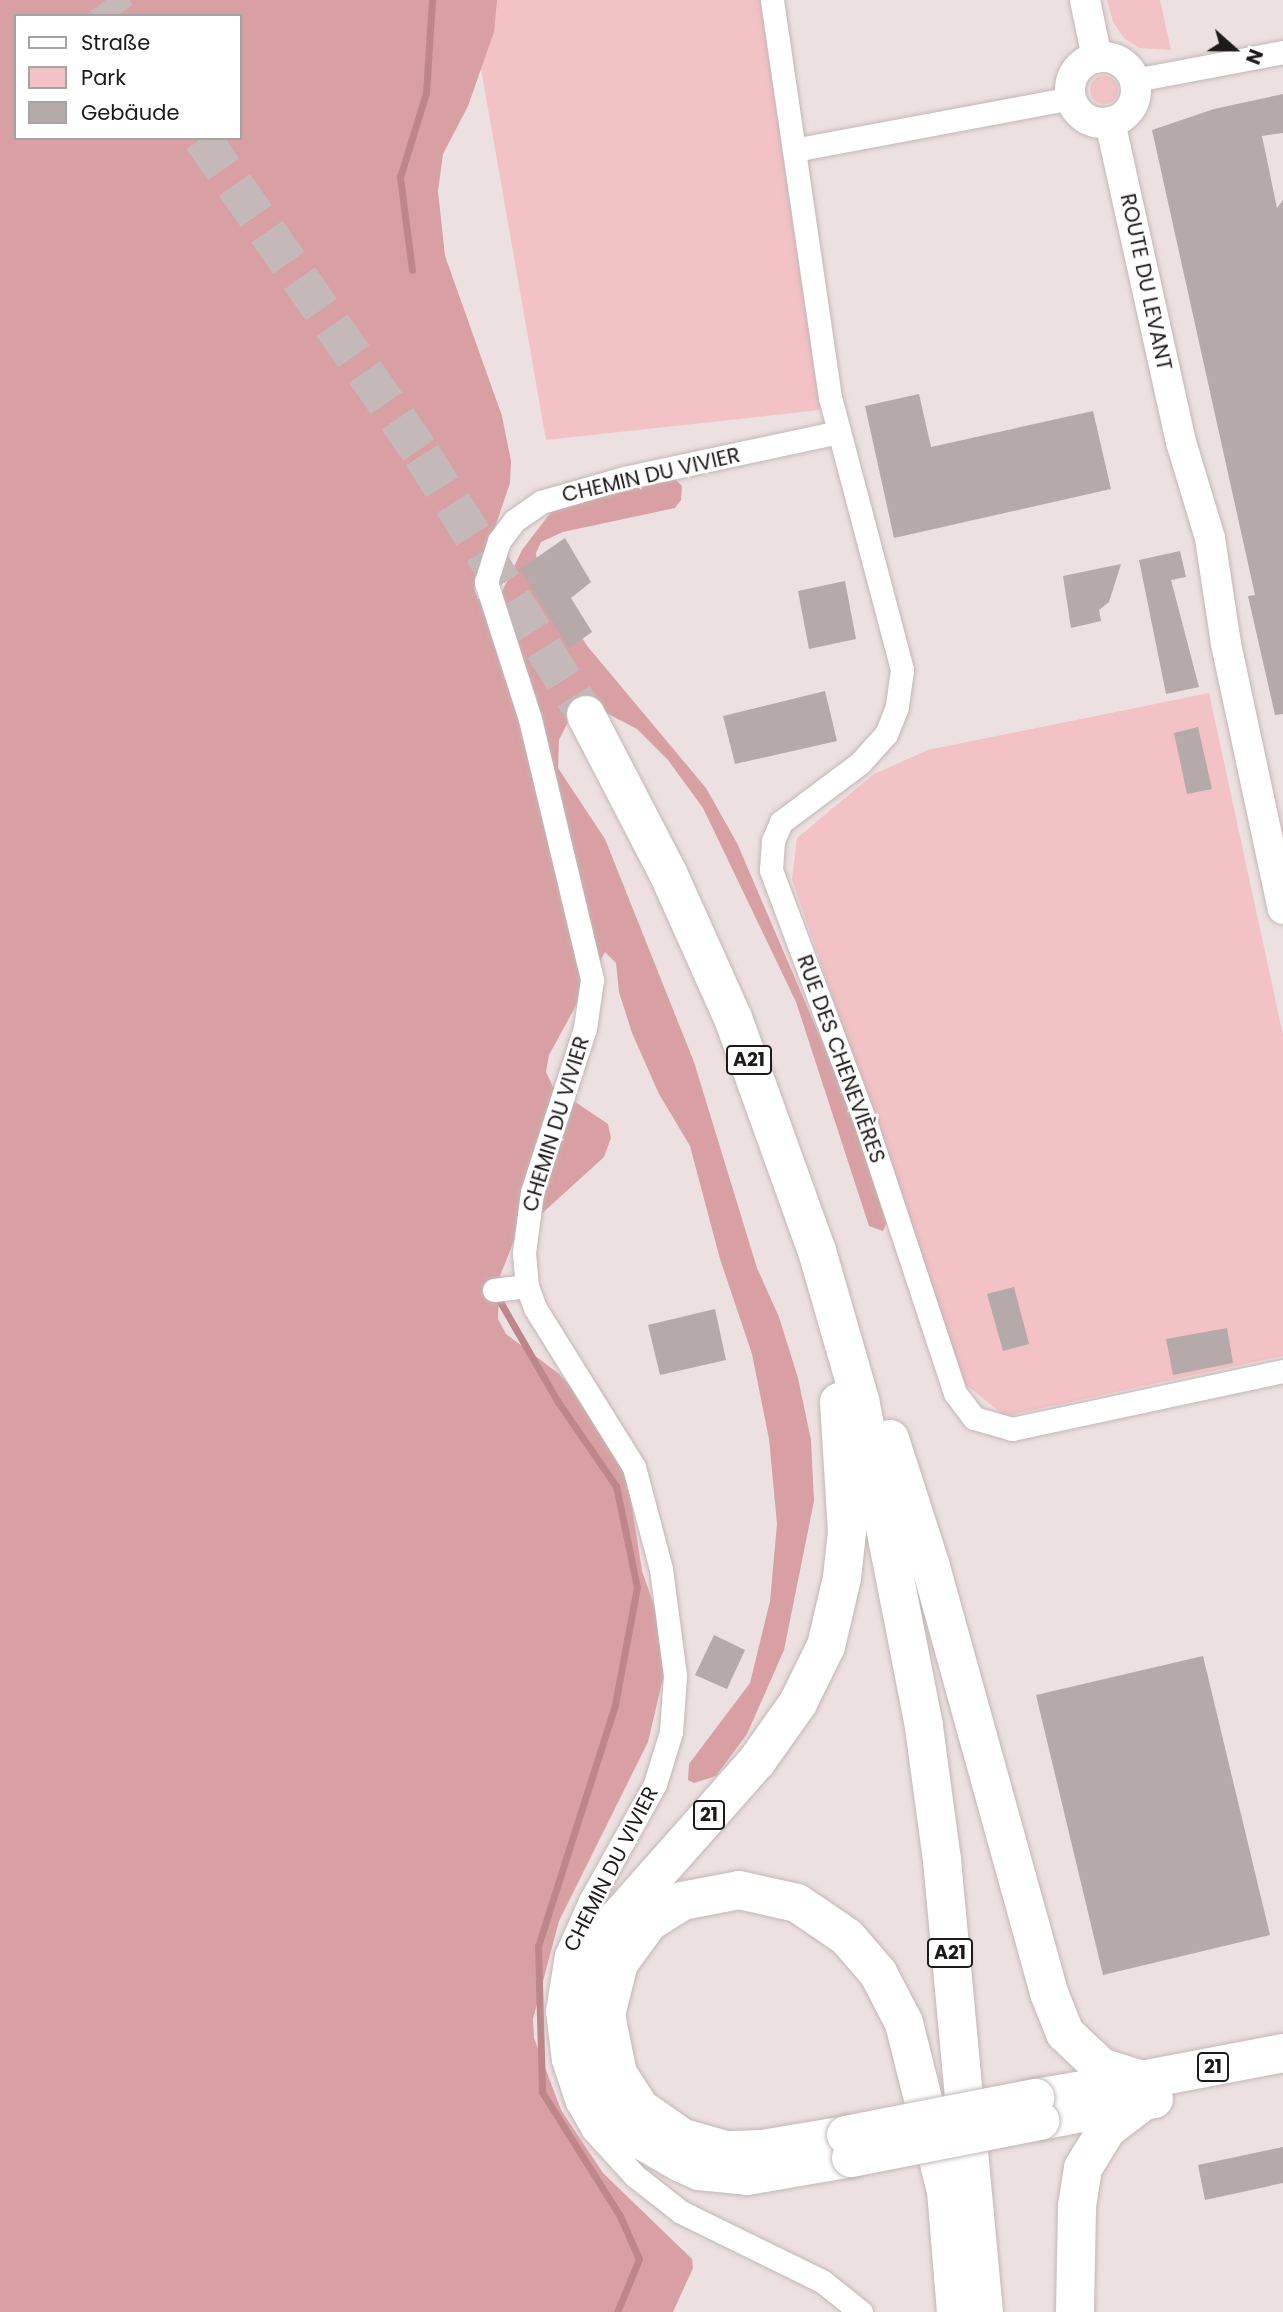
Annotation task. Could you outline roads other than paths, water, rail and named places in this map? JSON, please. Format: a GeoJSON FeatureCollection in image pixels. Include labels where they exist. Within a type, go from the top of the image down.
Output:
{"type":"FeatureCollection","features":[{"type":"Feature","properties":{"kind":"highway","name":"A21"},"geometry":{"type":"LineString","coordinates":[[586,715],[705,953],[763,1094],[817,1251],[860,1400],[924,1727],[942,1860],[984,2312]]}},
{"type":"Feature","properties":{"kind":"highway"},"geometry":{"type":"LineString","coordinates":[[817,1251],[868,1375],[907,1490],[1056,2016],[1088,2059],[1143,2090]]}},
{"type":"Feature","properties":{"kind":"highway","name":"21"},"geometry":{"type":"LineString","coordinates":[[817,1251],[848,1497],[842,1578],[829,1636],[798,1703],[766,1750],[617,1919],[592,1967],[582,2023],[587,2062],[615,2115],[643,2141],[681,2164],[699,2171],[747,2176],[848,2146]]}},
{"type":"Feature","properties":{"kind":"highway","name":"A21"},"geometry":{"type":"LineString","coordinates":[[898,1597],[956,2312]]}},
{"type":"Feature","properties":{"kind":"highway"},"geometry":{"type":"LineString","coordinates":[[945,2188],[904,2023],[878,1973],[847,1937],[796,1903],[739,1890],[682,1901],[649,1922],[619,1963],[606,2015],[616,2066],[640,2108],[682,2138],[726,2150],[848,2146],[1037,2109],[1143,2090]]}},
{"type":"Feature","properties":{"kind":"highway","name":"21"},"geometry":{"type":"LineString","coordinates":[[1143,2090],[1283,2053]]}},
{"type":"Feature","properties":{"kind":"highway","name":"21"},"geometry":{"type":"LineString","coordinates":[[1143,2090],[1283,2077]]}},
{"type":"Feature","properties":{"kind":"highway"},"geometry":{"type":"LineString","coordinates":[[1075,2312],[1077,2206],[1083,2168],[1107,2129],[1143,2090]]}},
{"type":"Feature","properties":{"kind":"street"},"geometry":{"type":"LineString","coordinates":[[772,0],[839,432]]}},
{"type":"Feature","properties":{"kind":"street"},"geometry":{"type":"LineString","coordinates":[[1085,0],[1097,58]]}},
{"type":"Feature","properties":{"kind":"street"},"geometry":{"type":"LineString","coordinates":[[1135,80],[1283,51]]}},
{"type":"Feature","properties":{"kind":"street"},"geometry":{"type":"LineString","coordinates":[[1097,58],[1119,60],[1135,80],[1133,104],[1111,122],[1086,118],[1071,98],[1077,70],[1097,58]]}},
{"type":"Feature","properties":{"kind":"street"},"geometry":{"type":"LineString","coordinates":[[794,150],[1071,98]]}},
{"type":"Feature","properties":{"kind":"street","name":"ROUTE DU LEVANT"},"geometry":{"type":"LineString","coordinates":[[1111,122],[1181,442],[1210,538],[1226,644],[1283,909]]}},
{"type":"Feature","properties":{"kind":"street","name":"CHEMIN DU VIVIER"},"geometry":{"type":"LineString","coordinates":[[839,432],[624,478],[541,502],[514,521],[492,555],[486,582],[530,719],[592,980],[585,1028],[532,1192],[524,1253],[527,1286],[535,1308],[634,1467],[661,1569],[675,1676],[671,1732],[655,1784],[590,1901],[560,1975],[558,2025],[566,2075],[593,2130],[666,2202],[699,2223],[822,2281],[861,2312]]}},
{"type":"Feature","properties":{"kind":"street","name":"RUE DES CHENEVIÈRES"},"geometry":{"type":"LineString","coordinates":[[839,432],[899,649],[900,690],[886,734],[874,750],[781,822],[773,841],[771,870],[870,1133],[955,1393],[974,1418],[1012,1429],[1283,1371]]}},
{"type":"Feature","properties":{"kind":"street"},"geometry":{"type":"LineString","coordinates":[[494,1290],[527,1286]]}},
{"type":"Feature","properties":{"kind":"waterway"},"geometry":{"type":"LineString","coordinates":[[412,270],[400,177],[426,93],[432,0]]}},
{"type":"Feature","properties":{"kind":"waterway"},"geometry":{"type":"LineString","coordinates":[[495,1293],[558,1402],[616,1486],[637,1587],[615,1705],[538,1946],[542,2092],[620,2216],[639,2259],[617,2312]]}},
{"type":"Feature","properties":{"kind":"tunnel"},"geometry":{"type":"LineString","coordinates":[[106,0],[116,14]]}},
{"type":"Feature","properties":{"kind":"tunnel"},"geometry":{"type":"LineString","coordinates":[[203,140],[422,455],[586,715]]}}]}
